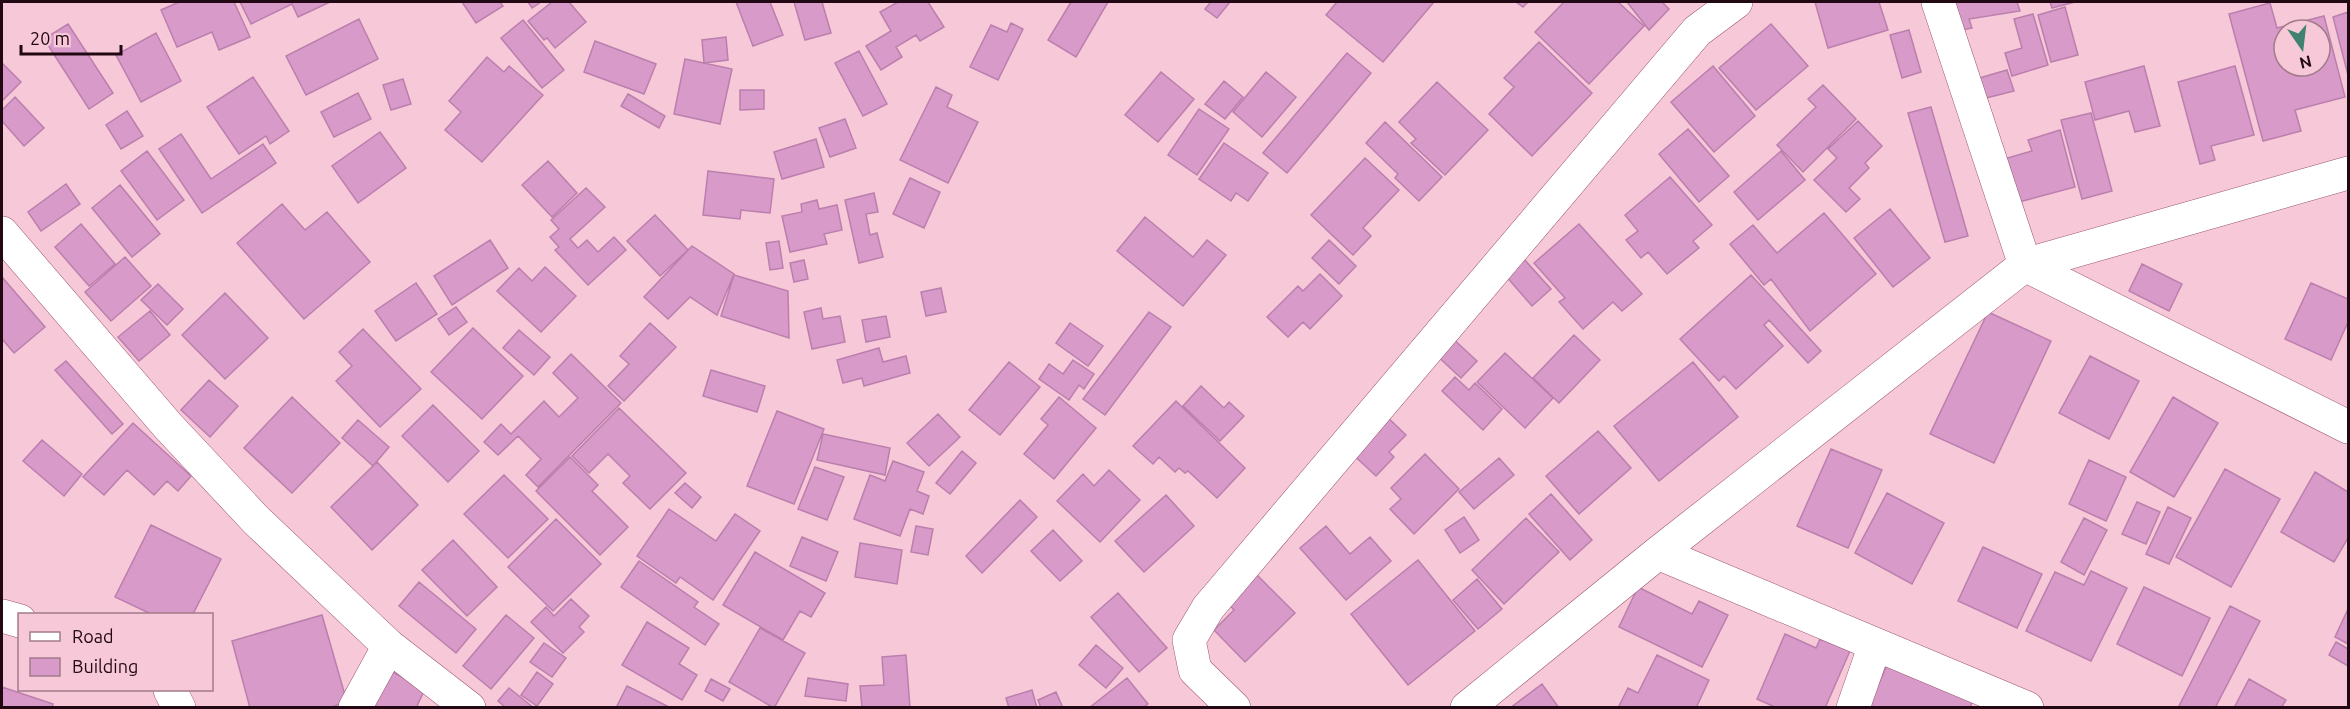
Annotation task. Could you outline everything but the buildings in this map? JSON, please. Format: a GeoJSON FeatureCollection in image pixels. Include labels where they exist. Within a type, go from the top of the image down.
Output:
{"type":"FeatureCollection","features":[{"type":"Feature","properties":{"kind":"street"},"geometry":{"type":"LineString","coordinates":[[1234,708],[1195,670],[1189,640],[1208,608],[1697,31],[1736,2]]}},
{"type":"Feature","properties":{"kind":"street"},"geometry":{"type":"LineString","coordinates":[[1938,2],[2025,265],[2349,427]]}},
{"type":"Feature","properties":{"kind":"street"},"geometry":{"type":"LineString","coordinates":[[1467,708],[1658,553],[2025,265],[2349,173]]}},
{"type":"Feature","properties":{"kind":"street"},"geometry":{"type":"LineString","coordinates":[[2,233],[168,426],[256,520],[389,646],[469,708]]}},
{"type":"Feature","properties":{"kind":"street"},"geometry":{"type":"LineString","coordinates":[[1658,553],[2027,708]]}},
{"type":"Feature","properties":{"kind":"street"},"geometry":{"type":"LineString","coordinates":[[2,616],[18,620]]}},
{"type":"Feature","properties":{"kind":"street"},"geometry":{"type":"LineString","coordinates":[[1853,708],[1875,645]]}},
{"type":"Feature","properties":{"kind":"street"},"geometry":{"type":"LineString","coordinates":[[355,708],[389,646]]}},
{"type":"Feature","properties":{"kind":"street"},"geometry":{"type":"LineString","coordinates":[[170,691],[179,708]]}}]}
